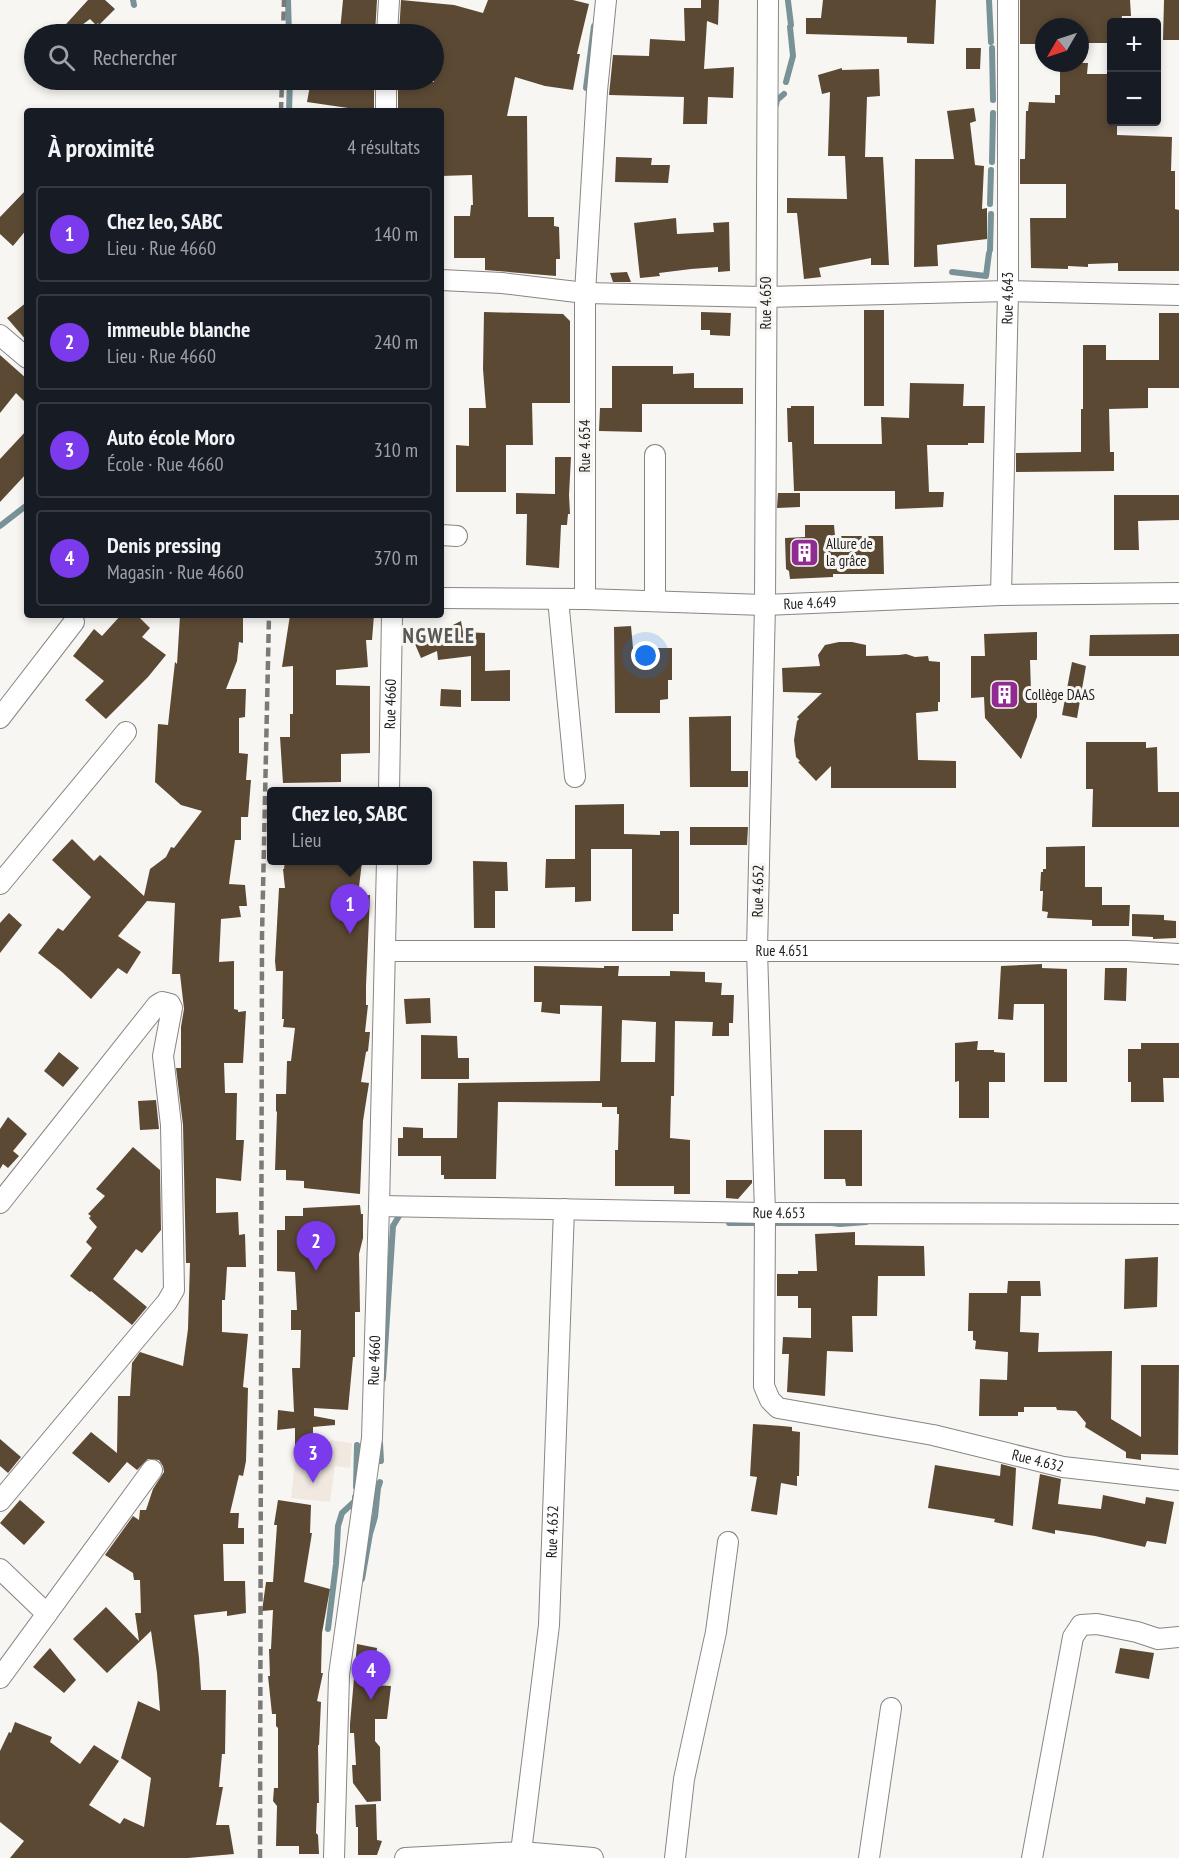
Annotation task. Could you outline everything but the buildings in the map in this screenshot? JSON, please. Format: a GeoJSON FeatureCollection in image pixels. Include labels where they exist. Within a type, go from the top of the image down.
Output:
{"type":"FeatureCollection","features":[{"type":"Feature","properties":{"kind":"street"},"geometry":{"type":"LineString","coordinates":[[388,24],[389,0]]}},
{"type":"Feature","properties":{"kind":"street","name":"Rue 4.654"},"geometry":{"type":"LineString","coordinates":[[585,599],[585,293],[597,91],[606,0]]}},
{"type":"Feature","properties":{"kind":"street","name":"Rue 4.650"},"geometry":{"type":"LineString","coordinates":[[765,605],[768,0]]}},
{"type":"Feature","properties":{"kind":"street","name":"Rue 4.643"},"geometry":{"type":"LineString","coordinates":[[1001,596],[1008,291],[1008,0]]}},
{"type":"Feature","properties":{"kind":"street"},"geometry":{"type":"LineString","coordinates":[[386,90],[386,108]]}},
{"type":"Feature","properties":{"kind":"street"},"geometry":{"type":"LineString","coordinates":[[444,280],[502,283],[585,293],[766,297],[1008,291],[1179,295]]}},
{"type":"Feature","properties":{"kind":"street"},"geometry":{"type":"LineString","coordinates":[[0,335],[24,355]]}},
{"type":"Feature","properties":{"kind":"street"},"geometry":{"type":"LineString","coordinates":[[655,454],[655,601]]}},
{"type":"Feature","properties":{"kind":"street","name":"Rue 4.649"},"geometry":{"type":"LineString","coordinates":[[444,598],[585,599],[765,605],[1001,596],[1179,594]]}},
{"type":"Feature","properties":{"kind":"street"},"geometry":{"type":"LineString","coordinates":[[558,599],[574,777]]}},
{"type":"Feature","properties":{"kind":"street","name":"Rue 4.652"},"geometry":{"type":"LineString","coordinates":[[765,605],[757,950],[765,1214]]}},
{"type":"Feature","properties":{"kind":"street","name":"Rue 4660"},"geometry":{"type":"LineString","coordinates":[[389,787],[392,618]]}},
{"type":"Feature","properties":{"kind":"street"},"geometry":{"type":"LineString","coordinates":[[0,718],[74,622]]}},
{"type":"Feature","properties":{"kind":"street"},"geometry":{"type":"LineString","coordinates":[[0,884],[126,732]]}},
{"type":"Feature","properties":{"kind":"street","name":"Rue 4660"},"geometry":{"type":"LineString","coordinates":[[334,1858],[339,1675],[372,1438],[387,865]]}},
{"type":"Feature","properties":{"kind":"street","name":"Rue 4.651"},"geometry":{"type":"LineString","coordinates":[[386,951],[1127,951],[1179,954]]}},
{"type":"Feature","properties":{"kind":"street"},"geometry":{"type":"LineString","coordinates":[[0,1203],[158,1005],[162,1002],[170,1004],[172,1008],[163,1056],[171,1125],[174,1290],[168,1302],[0,1501]]}},
{"type":"Feature","properties":{"kind":"street","name":"Rue 4.653"},"geometry":{"type":"LineString","coordinates":[[379,1206],[765,1214],[1179,1214]]}},
{"type":"Feature","properties":{"kind":"street","name":"Rue 4.632"},"geometry":{"type":"LineString","coordinates":[[521,1852],[549,1625],[564,1209]]}},
{"type":"Feature","properties":{"kind":"street","name":"Rue 4.632"},"geometry":{"type":"LineString","coordinates":[[765,1214],[764,1386],[770,1400],[778,1408],[933,1435],[1063,1467],[1179,1480]]}},
{"type":"Feature","properties":{"kind":"street"},"geometry":{"type":"LineString","coordinates":[[0,1678],[152,1470]]}},
{"type":"Feature","properties":{"kind":"street"},"geometry":{"type":"LineString","coordinates":[[675,1858],[684,1779],[716,1632],[728,1542]]}},
{"type":"Feature","properties":{"kind":"street"},"geometry":{"type":"LineString","coordinates":[[0,1569],[46,1614]]}},
{"type":"Feature","properties":{"kind":"street"},"geometry":{"type":"LineString","coordinates":[[1032,1858],[1073,1637],[1081,1625],[1096,1624],[1137,1632],[1158,1639],[1179,1637]]}},
{"type":"Feature","properties":{"kind":"street"},"geometry":{"type":"LineString","coordinates":[[869,1858],[891,1708]]}},
{"type":"Feature","properties":{"kind":"street"},"geometry":{"type":"LineString","coordinates":[[405,1858],[521,1852],[593,1858]]}},
{"type":"Feature","properties":{"kind":"shaded area"},"geometry":{"type":"Polygon","coordinates":[[[330,1440],[352,1443],[350,1468],[335,1466],[330,1502],[291,1498],[295,1461],[299,1462],[300,1449],[329,1453],[330,1440]]]}},
{"type":"Feature","properties":{"kind":"waterway"},"geometry":{"type":"LineString","coordinates":[[133,0],[134,5]]}},
{"type":"Feature","properties":{"kind":"waterway"},"geometry":{"type":"LineString","coordinates":[[288,0],[289,24]]}},
{"type":"Feature","properties":{"kind":"waterway"},"geometry":{"type":"LineString","coordinates":[[989,0],[991,42]]}},
{"type":"Feature","properties":{"kind":"waterway"},"geometry":{"type":"LineString","coordinates":[[788,1],[791,25]]}},
{"type":"Feature","properties":{"kind":"waterway"},"geometry":{"type":"LineString","coordinates":[[586,88],[594,26]]}},
{"type":"Feature","properties":{"kind":"waterway"},"geometry":{"type":"LineString","coordinates":[[786,82],[793,56],[790,27]]}},
{"type":"Feature","properties":{"kind":"waterway"},"geometry":{"type":"LineString","coordinates":[[992,48],[993,100]]}},
{"type":"Feature","properties":{"kind":"waterway"},"geometry":{"type":"LineString","coordinates":[[289,108],[290,90]]}},
{"type":"Feature","properties":{"kind":"waterway"},"geometry":{"type":"LineString","coordinates":[[776,105],[777,100],[784,94]]}},
{"type":"Feature","properties":{"kind":"waterway"},"geometry":{"type":"LineString","coordinates":[[992,162],[993,113]]}},
{"type":"Feature","properties":{"kind":"waterway"},"geometry":{"type":"LineString","coordinates":[[990,204],[991,170]]}},
{"type":"Feature","properties":{"kind":"waterway"},"geometry":{"type":"LineString","coordinates":[[990,250],[991,214]]}},
{"type":"Feature","properties":{"kind":"waterway"},"geometry":{"type":"LineString","coordinates":[[952,272],[986,276],[989,253]]}},
{"type":"Feature","properties":{"kind":"waterway"},"geometry":{"type":"LineString","coordinates":[[0,526],[24,507]]}},
{"type":"Feature","properties":{"kind":"waterway"},"geometry":{"type":"LineString","coordinates":[[383,1379],[393,1226],[399,1216]]}},
{"type":"Feature","properties":{"kind":"waterway"},"geometry":{"type":"LineString","coordinates":[[729,1223],[840,1224],[866,1222]]}},
{"type":"Feature","properties":{"kind":"waterway"},"geometry":{"type":"LineString","coordinates":[[380,1443],[381,1461]]}},
{"type":"Feature","properties":{"kind":"waterway"},"geometry":{"type":"LineString","coordinates":[[356,1487],[357,1445]]}},
{"type":"Feature","properties":{"kind":"waterway"},"geometry":{"type":"LineString","coordinates":[[362,1579],[380,1482]]}},
{"type":"Feature","properties":{"kind":"waterway"},"geometry":{"type":"LineString","coordinates":[[328,1629],[338,1526],[342,1513],[355,1501],[355,1497]]}},
{"type":"Feature","properties":{"kind":"railway"},"geometry":{"type":"LineString","coordinates":[[283,24],[284,0]]}},
{"type":"Feature","properties":{"kind":"railway"},"geometry":{"type":"LineString","coordinates":[[281,108],[282,90]]}},
{"type":"Feature","properties":{"kind":"railway"},"geometry":{"type":"LineString","coordinates":[[260,1858],[262,936],[269,618]]}},
{"type":"Feature","properties":{"kind":"place","name":"Allure de la grâce"},"geometry":{"type":"Point","coordinates":[805,553]}},
{"type":"Feature","properties":{"kind":"place","name":"Collège DAAS"},"geometry":{"type":"Point","coordinates":[1004,695]}},
{"type":"Feature","properties":{"kind":"place","name":"Chez leo, SABC"},"geometry":{"type":"Point","coordinates":[350,934]}},
{"type":"Feature","properties":{"kind":"place","name":"immeuble blanche"},"geometry":{"type":"Point","coordinates":[316,1271]}},
{"type":"Feature","properties":{"kind":"place","name":"Auto école Moro"},"geometry":{"type":"Point","coordinates":[313,1483]}},
{"type":"Feature","properties":{"kind":"place","name":"Denis pressing"},"geometry":{"type":"Point","coordinates":[371,1700]}},
{"type":"Feature","properties":{"kind":"district","name":"NGWELE"},"geometry":{"type":"Point","coordinates":[439,636]}}]}
